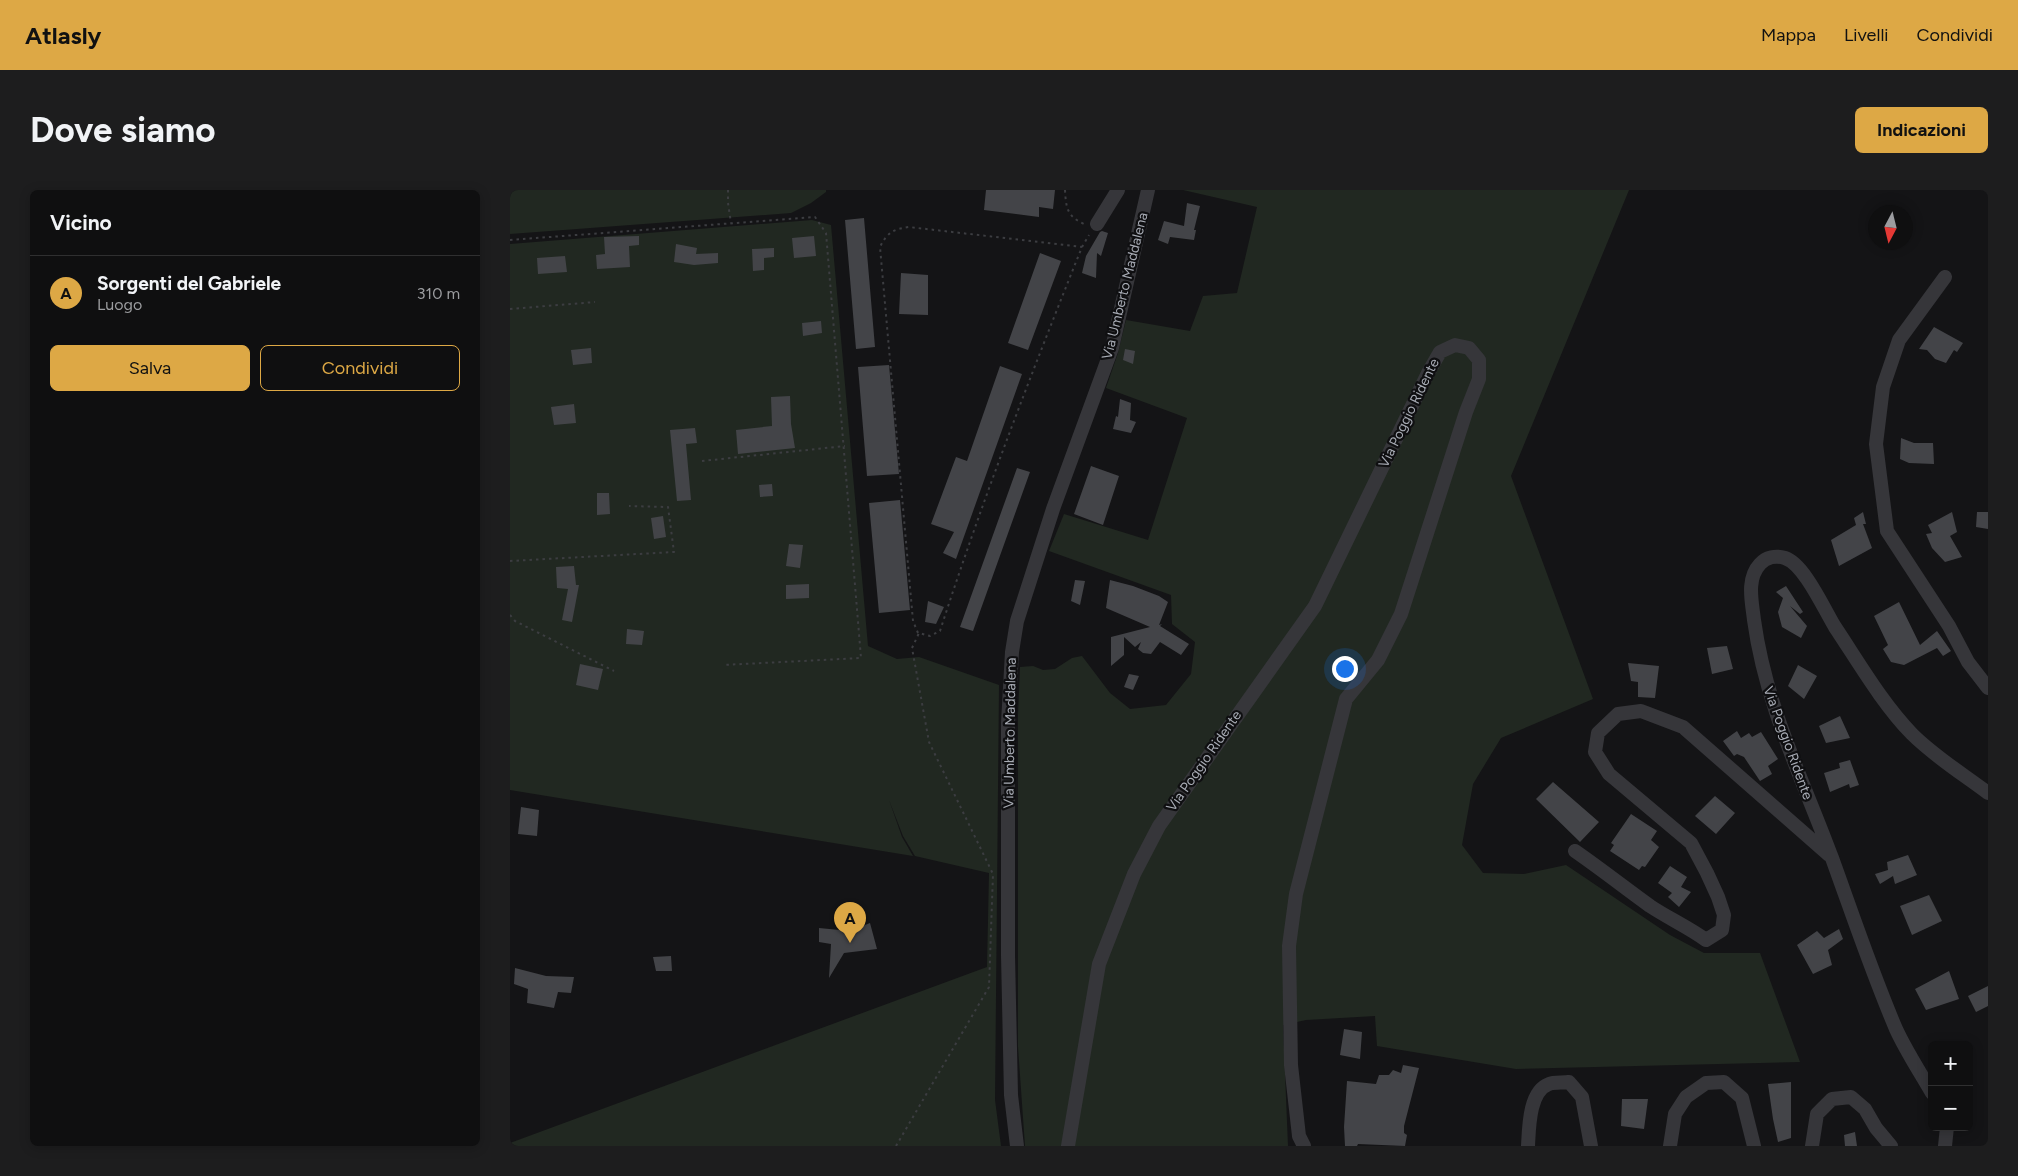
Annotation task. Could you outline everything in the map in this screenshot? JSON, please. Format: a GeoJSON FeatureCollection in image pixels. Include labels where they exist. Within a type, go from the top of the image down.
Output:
{"type":"FeatureCollection","features":[{"type":"Feature","properties":{"kind":"street"},"geometry":{"type":"LineString","coordinates":[[1097,224],[1118,190]]}},
{"type":"Feature","properties":{"kind":"street","name":"Via Umberto Maddalena"},"geometry":{"type":"LineString","coordinates":[[1017,1146],[1011,1095],[1008,945],[1008,723],[1012,652],[1017,621],[1053,509],[1112,348],[1148,190]]}},
{"type":"Feature","properties":{"kind":"street"},"geometry":{"type":"LineString","coordinates":[[1945,276],[1900,340],[1883,387],[1876,444],[1887,531],[1949,626],[1968,662],[1988,688]]}},
{"type":"Feature","properties":{"kind":"street","name":"Via Poggio Ridente"},"geometry":{"type":"LineString","coordinates":[[1068,1146],[1099,964],[1134,874],[1159,826],[1315,606],[1428,373],[1440,352],[1455,345],[1469,348],[1479,360],[1479,379],[1466,412],[1401,614],[1378,660],[1346,700],[1296,894],[1290,946],[1291,1065],[1299,1136],[1304,1146]]}},
{"type":"Feature","properties":{"kind":"street","name":"Via Poggio Ridente"},"geometry":{"type":"LineString","coordinates":[[1928,1086],[1898,1032],[1858,933],[1831,857],[1779,724],[1767,686],[1756,634],[1751,597],[1752,575],[1764,560],[1776,556],[1783,557],[1792,561],[1800,568],[1829,618],[1896,716],[1914,736],[1988,793]]}},
{"type":"Feature","properties":{"kind":"street"},"geometry":{"type":"LineString","coordinates":[[1575,851],[1651,906],[1706,940],[1722,930],[1724,915],[1718,897],[1690,844],[1609,774],[1595,752],[1598,733],[1618,714],[1641,711],[1683,727],[1831,857]]}},
{"type":"Feature","properties":{"kind":"street"},"geometry":{"type":"LineString","coordinates":[[1528,1146],[1529,1118],[1537,1093],[1548,1084],[1569,1082],[1582,1097],[1591,1146]]}},
{"type":"Feature","properties":{"kind":"street"},"geometry":{"type":"LineString","coordinates":[[1670,1146],[1675,1114],[1686,1097],[1706,1083],[1724,1082],[1742,1098],[1754,1146]]}},
{"type":"Feature","properties":{"kind":"street"},"geometry":{"type":"LineString","coordinates":[[1812,1146],[1817,1114],[1832,1099],[1852,1097],[1865,1109],[1876,1128],[1891,1146]]}},
{"type":"Feature","properties":{"kind":"street"},"geometry":{"type":"LineString","coordinates":[[1945,1146],[1947,1131]]}},
{"type":"Feature","properties":{"kind":"path"},"geometry":{"type":"LineString","coordinates":[[728,190],[731,223]]}},
{"type":"Feature","properties":{"kind":"path"},"geometry":{"type":"LineString","coordinates":[[1065,190],[1066,206],[1074,219],[1084,224],[1097,224]]}},
{"type":"Feature","properties":{"kind":"path"},"geometry":{"type":"LineString","coordinates":[[510,240],[815,217],[826,233],[861,658],[723,665]]}},
{"type":"Feature","properties":{"kind":"path"},"geometry":{"type":"LineString","coordinates":[[1082,247],[908,227],[894,229],[885,237],[880,247],[913,621],[919,633],[930,636],[940,631],[957,578],[1028,382],[1082,247],[1097,224]]}},
{"type":"Feature","properties":{"kind":"path"},"geometry":{"type":"LineString","coordinates":[[510,309],[595,302]]}},
{"type":"Feature","properties":{"kind":"path"},"geometry":{"type":"LineString","coordinates":[[702,461],[844,446]]}},
{"type":"Feature","properties":{"kind":"path"},"geometry":{"type":"LineString","coordinates":[[510,561],[674,552],[668,507],[629,506]]}},
{"type":"Feature","properties":{"kind":"path"},"geometry":{"type":"LineString","coordinates":[[510,615],[515,621],[614,670]]}},
{"type":"Feature","properties":{"kind":"path"},"geometry":{"type":"LineString","coordinates":[[896,1146],[989,987],[993,874],[929,742],[912,648],[919,633]]}},
{"type":"Feature","properties":{"kind":"shaded area"},"geometry":{"type":"Polygon","coordinates":[[[510,190],[826,190],[826,192],[811,203],[791,213],[510,234],[510,190]]]}},
{"type":"Feature","properties":{"kind":"shaded area"},"geometry":{"type":"Polygon","coordinates":[[[1183,190],[1629,190],[1511,476],[1593,699],[1501,738],[1473,784],[1462,845],[1483,873],[1524,874],[1566,865],[1670,935],[1704,953],[1760,953],[1800,1062],[1516,1069],[1377,1046],[1375,1016],[1306,1020],[1283,1025],[1288,1146],[1025,1146],[1018,1047],[1018,715],[1020,667],[1033,666],[1043,670],[1055,669],[1072,658],[1082,656],[1110,693],[1130,709],[1166,705],[1191,674],[1195,642],[1172,624],[1171,595],[1049,551],[1064,514],[1148,540],[1187,418],[1106,388],[1118,353],[1126,320],[1190,331],[1203,296],[1237,293],[1257,207],[1183,190]]]}},
{"type":"Feature","properties":{"kind":"shaded area"},"geometry":{"type":"Polygon","coordinates":[[[812,220],[831,225],[868,646],[897,659],[919,657],[999,685],[995,1100],[1001,1146],[510,1146],[510,1143],[987,967],[989,873],[915,856],[903,836],[889,800],[902,837],[913,856],[510,790],[510,244],[812,220]]]}},
{"type":"Feature","properties":{"kind":"building"},"geometry":{"type":"Polygon","coordinates":[[[986,190],[1055,190],[1053,209],[1039,207],[1039,217],[984,210],[986,190]]]}},
{"type":"Feature","properties":{"kind":"building"},"geometry":{"type":"Polygon","coordinates":[[[1187,203],[1200,206],[1194,230],[1196,230],[1194,240],[1170,237],[1168,244],[1158,240],[1164,221],[1184,226],[1187,203]]]}},
{"type":"Feature","properties":{"kind":"building"},"geometry":{"type":"Polygon","coordinates":[[[864,218],[875,347],[856,349],[845,220],[864,218]]]}},
{"type":"Feature","properties":{"kind":"building"},"geometry":{"type":"Polygon","coordinates":[[[1102,231],[1108,233],[1101,256],[1097,253],[1096,278],[1082,273],[1086,256],[1102,231]]]}},
{"type":"Feature","properties":{"kind":"building"},"geometry":{"type":"Polygon","coordinates":[[[639,236],[639,245],[629,246],[630,267],[597,269],[596,255],[605,254],[604,237],[639,236]]]}},
{"type":"Feature","properties":{"kind":"building"},"geometry":{"type":"Polygon","coordinates":[[[814,236],[816,256],[794,258],[792,238],[814,236]]]}},
{"type":"Feature","properties":{"kind":"building"},"geometry":{"type":"Polygon","coordinates":[[[676,244],[697,248],[696,254],[718,253],[718,263],[694,265],[674,262],[676,244]]]}},
{"type":"Feature","properties":{"kind":"building"},"geometry":{"type":"Polygon","coordinates":[[[774,248],[774,257],[764,258],[764,270],[753,271],[752,249],[774,248]]]}},
{"type":"Feature","properties":{"kind":"building"},"geometry":{"type":"Polygon","coordinates":[[[1040,253],[1061,261],[1028,350],[1008,343],[1040,253]]]}},
{"type":"Feature","properties":{"kind":"building"},"geometry":{"type":"Polygon","coordinates":[[[565,256],[567,272],[538,274],[537,258],[565,256]]]}},
{"type":"Feature","properties":{"kind":"building"},"geometry":{"type":"Polygon","coordinates":[[[901,273],[928,275],[928,315],[899,314],[901,273]]]}},
{"type":"Feature","properties":{"kind":"building"},"geometry":{"type":"Polygon","coordinates":[[[821,321],[822,333],[803,336],[802,323],[821,321]]]}},
{"type":"Feature","properties":{"kind":"building"},"geometry":{"type":"Polygon","coordinates":[[[1934,327],[1963,343],[1957,352],[1954,350],[1946,363],[1935,359],[1927,350],[1919,349],[1934,327]]]}},
{"type":"Feature","properties":{"kind":"building"},"geometry":{"type":"Polygon","coordinates":[[[591,348],[592,363],[573,365],[571,350],[591,348]]]}},
{"type":"Feature","properties":{"kind":"building"},"geometry":{"type":"Polygon","coordinates":[[[1125,349],[1135,351],[1133,364],[1123,360],[1125,349]]]}},
{"type":"Feature","properties":{"kind":"building"},"geometry":{"type":"Polygon","coordinates":[[[889,365],[899,474],[867,476],[858,367],[889,365]]]}},
{"type":"Feature","properties":{"kind":"building"},"geometry":{"type":"Polygon","coordinates":[[[1000,366],[1022,374],[956,559],[943,553],[954,532],[931,524],[956,457],[967,461],[1000,366]]]}},
{"type":"Feature","properties":{"kind":"building"},"geometry":{"type":"Polygon","coordinates":[[[790,396],[791,424],[795,448],[738,454],[736,430],[772,426],[771,397],[790,396]]]}},
{"type":"Feature","properties":{"kind":"building"},"geometry":{"type":"Polygon","coordinates":[[[1120,399],[1131,403],[1130,420],[1136,422],[1131,433],[1113,429],[1116,416],[1118,417],[1120,399]]]}},
{"type":"Feature","properties":{"kind":"building"},"geometry":{"type":"Polygon","coordinates":[[[574,404],[576,423],[554,425],[551,407],[574,404]]]}},
{"type":"Feature","properties":{"kind":"building"},"geometry":{"type":"Polygon","coordinates":[[[695,428],[697,443],[686,444],[691,500],[677,501],[670,430],[695,428]]]}},
{"type":"Feature","properties":{"kind":"building"},"geometry":{"type":"Polygon","coordinates":[[[1901,438],[1914,443],[1933,443],[1934,464],[1909,463],[1900,459],[1901,438]]]}},
{"type":"Feature","properties":{"kind":"building"},"geometry":{"type":"Polygon","coordinates":[[[1091,466],[1119,476],[1103,525],[1074,514],[1091,466]]]}},
{"type":"Feature","properties":{"kind":"building"},"geometry":{"type":"Polygon","coordinates":[[[1017,468],[1030,472],[973,631],[960,627],[1017,468]]]}},
{"type":"Feature","properties":{"kind":"building"},"geometry":{"type":"Polygon","coordinates":[[[772,484],[773,496],[760,497],[759,485],[772,484]]]}},
{"type":"Feature","properties":{"kind":"building"},"geometry":{"type":"Polygon","coordinates":[[[597,493],[609,493],[610,514],[597,515],[597,493]]]}},
{"type":"Feature","properties":{"kind":"building"},"geometry":{"type":"Polygon","coordinates":[[[900,500],[910,610],[879,613],[869,503],[900,500]]]}},
{"type":"Feature","properties":{"kind":"building"},"geometry":{"type":"Polygon","coordinates":[[[1863,512],[1866,524],[1863,524],[1872,548],[1839,566],[1831,540],[1856,525],[1854,518],[1863,512]]]}},
{"type":"Feature","properties":{"kind":"building"},"geometry":{"type":"Polygon","coordinates":[[[1952,512],[1957,532],[1950,536],[1962,557],[1945,562],[1932,548],[1926,534],[1932,533],[1928,525],[1952,512]]]}},
{"type":"Feature","properties":{"kind":"building"},"geometry":{"type":"Polygon","coordinates":[[[1977,512],[1988,512],[1988,529],[1976,527],[1977,512]]]}},
{"type":"Feature","properties":{"kind":"building"},"geometry":{"type":"Polygon","coordinates":[[[663,516],[666,537],[654,539],[651,518],[663,516]]]}},
{"type":"Feature","properties":{"kind":"building"},"geometry":{"type":"Polygon","coordinates":[[[789,544],[803,545],[800,568],[786,566],[789,544]]]}},
{"type":"Feature","properties":{"kind":"building"},"geometry":{"type":"Polygon","coordinates":[[[574,566],[576,585],[579,585],[572,622],[562,620],[568,589],[557,588],[556,567],[574,566]]]}},
{"type":"Feature","properties":{"kind":"building"},"geometry":{"type":"Polygon","coordinates":[[[1075,580],[1085,581],[1080,605],[1071,601],[1075,580]]]}},
{"type":"Feature","properties":{"kind":"building"},"geometry":{"type":"Polygon","coordinates":[[[1110,580],[1133,586],[1159,596],[1168,602],[1159,625],[1162,624],[1160,626],[1189,644],[1181,655],[1160,642],[1151,654],[1143,653],[1138,649],[1141,642],[1135,647],[1124,637],[1124,655],[1111,666],[1111,637],[1150,627],[1106,608],[1110,580]]]}},
{"type":"Feature","properties":{"kind":"building"},"geometry":{"type":"Polygon","coordinates":[[[809,584],[809,598],[786,599],[786,585],[809,584]]]}},
{"type":"Feature","properties":{"kind":"building"},"geometry":{"type":"Polygon","coordinates":[[[1786,586],[1803,612],[1800,614],[1790,606],[1807,626],[1801,638],[1782,627],[1778,612],[1783,598],[1776,592],[1786,586]]]}},
{"type":"Feature","properties":{"kind":"building"},"geometry":{"type":"Polygon","coordinates":[[[928,601],[944,607],[936,624],[925,622],[928,601]]]}},
{"type":"Feature","properties":{"kind":"building"},"geometry":{"type":"Polygon","coordinates":[[[1899,602],[1920,645],[1937,631],[1951,651],[1943,656],[1937,648],[1904,665],[1891,662],[1883,649],[1888,645],[1874,616],[1899,602]]]}},
{"type":"Feature","properties":{"kind":"building"},"geometry":{"type":"Polygon","coordinates":[[[627,629],[644,631],[642,645],[626,644],[627,629]]]}},
{"type":"Feature","properties":{"kind":"building"},"geometry":{"type":"Polygon","coordinates":[[[1727,646],[1733,669],[1712,674],[1707,648],[1727,646]]]}},
{"type":"Feature","properties":{"kind":"building"},"geometry":{"type":"Polygon","coordinates":[[[1628,663],[1659,666],[1655,698],[1638,697],[1638,682],[1631,681],[1628,663]]]}},
{"type":"Feature","properties":{"kind":"building"},"geometry":{"type":"Polygon","coordinates":[[[580,664],[603,669],[598,690],[576,685],[580,664]]]}},
{"type":"Feature","properties":{"kind":"building"},"geometry":{"type":"Polygon","coordinates":[[[1798,665],[1817,676],[1804,699],[1788,686],[1798,665]]]}},
{"type":"Feature","properties":{"kind":"building"},"geometry":{"type":"Polygon","coordinates":[[[1129,674],[1139,676],[1133,690],[1124,687],[1129,674]]]}},
{"type":"Feature","properties":{"kind":"building"},"geometry":{"type":"Polygon","coordinates":[[[1840,716],[1850,738],[1826,743],[1819,726],[1840,716]]]}},
{"type":"Feature","properties":{"kind":"building"},"geometry":{"type":"Polygon","coordinates":[[[1737,731],[1741,738],[1749,733],[1752,737],[1761,732],[1778,759],[1768,766],[1772,774],[1760,781],[1744,757],[1737,754],[1734,756],[1723,741],[1737,731]]]}},
{"type":"Feature","properties":{"kind":"building"},"geometry":{"type":"Polygon","coordinates":[[[1850,760],[1859,785],[1850,788],[1849,784],[1830,792],[1824,773],[1840,768],[1839,763],[1850,760]]]}},
{"type":"Feature","properties":{"kind":"building"},"geometry":{"type":"Polygon","coordinates":[[[1553,782],[1599,822],[1580,842],[1536,799],[1553,782]]]}},
{"type":"Feature","properties":{"kind":"building"},"geometry":{"type":"Polygon","coordinates":[[[1715,796],[1735,813],[1716,834],[1695,816],[1715,796]]]}},
{"type":"Feature","properties":{"kind":"building"},"geometry":{"type":"Polygon","coordinates":[[[521,807],[539,810],[537,836],[518,834],[521,807]]]}},
{"type":"Feature","properties":{"kind":"building"},"geometry":{"type":"Polygon","coordinates":[[[1631,814],[1657,831],[1651,840],[1659,847],[1645,867],[1642,866],[1639,870],[1610,851],[1614,845],[1611,843],[1631,814]]]}},
{"type":"Feature","properties":{"kind":"building"},"geometry":{"type":"Polygon","coordinates":[[[1908,855],[1917,875],[1895,884],[1893,876],[1880,884],[1875,874],[1888,870],[1887,862],[1908,855]]]}},
{"type":"Feature","properties":{"kind":"building"},"geometry":{"type":"Polygon","coordinates":[[[1670,866],[1687,877],[1681,887],[1691,892],[1679,907],[1668,897],[1672,893],[1658,883],[1670,866]]]}},
{"type":"Feature","properties":{"kind":"building"},"geometry":{"type":"Polygon","coordinates":[[[1929,895],[1942,921],[1912,935],[1900,906],[1929,895]]]}},
{"type":"Feature","properties":{"kind":"building"},"geometry":{"type":"Polygon","coordinates":[[[870,923],[877,949],[844,953],[829,978],[831,944],[819,942],[819,928],[850,931],[870,923]]]}},
{"type":"Feature","properties":{"kind":"building"},"geometry":{"type":"Polygon","coordinates":[[[1839,929],[1843,939],[1828,950],[1832,965],[1813,974],[1797,945],[1817,931],[1824,938],[1839,929]]]}},
{"type":"Feature","properties":{"kind":"building"},"geometry":{"type":"Polygon","coordinates":[[[671,956],[672,971],[656,971],[653,957],[671,956]]]}},
{"type":"Feature","properties":{"kind":"building"},"geometry":{"type":"Polygon","coordinates":[[[515,968],[546,976],[574,977],[571,993],[558,992],[554,1008],[527,1003],[528,989],[514,984],[515,968]]]}},
{"type":"Feature","properties":{"kind":"building"},"geometry":{"type":"Polygon","coordinates":[[[1949,971],[1959,999],[1926,1010],[1915,989],[1949,971]]]}},
{"type":"Feature","properties":{"kind":"building"},"geometry":{"type":"Polygon","coordinates":[[[1988,986],[1988,1006],[1976,1012],[1968,996],[1988,986]]]}},
{"type":"Feature","properties":{"kind":"building"},"geometry":{"type":"Polygon","coordinates":[[[1344,1029],[1362,1032],[1360,1059],[1340,1055],[1344,1029]]]}},
{"type":"Feature","properties":{"kind":"building"},"geometry":{"type":"Polygon","coordinates":[[[1403,1065],[1419,1068],[1404,1126],[1404,1133],[1407,1135],[1405,1146],[1358,1144],[1357,1146],[1345,1146],[1344,1127],[1347,1081],[1376,1084],[1379,1075],[1389,1075],[1393,1070],[1401,1073],[1403,1065]]]}},
{"type":"Feature","properties":{"kind":"building"},"geometry":{"type":"Polygon","coordinates":[[[1791,1082],[1791,1138],[1778,1142],[1768,1084],[1791,1082]]]}},
{"type":"Feature","properties":{"kind":"building"},"geometry":{"type":"Polygon","coordinates":[[[1622,1099],[1648,1099],[1644,1129],[1621,1126],[1622,1099]]]}},
{"type":"Feature","properties":{"kind":"building"},"geometry":{"type":"Polygon","coordinates":[[[1855,1132],[1857,1146],[1845,1146],[1844,1135],[1855,1132]]]}},
{"type":"Feature","properties":{"kind":"place","name":"Sorgenti del Gabriele"},"geometry":{"type":"Point","coordinates":[850,943]}}]}
